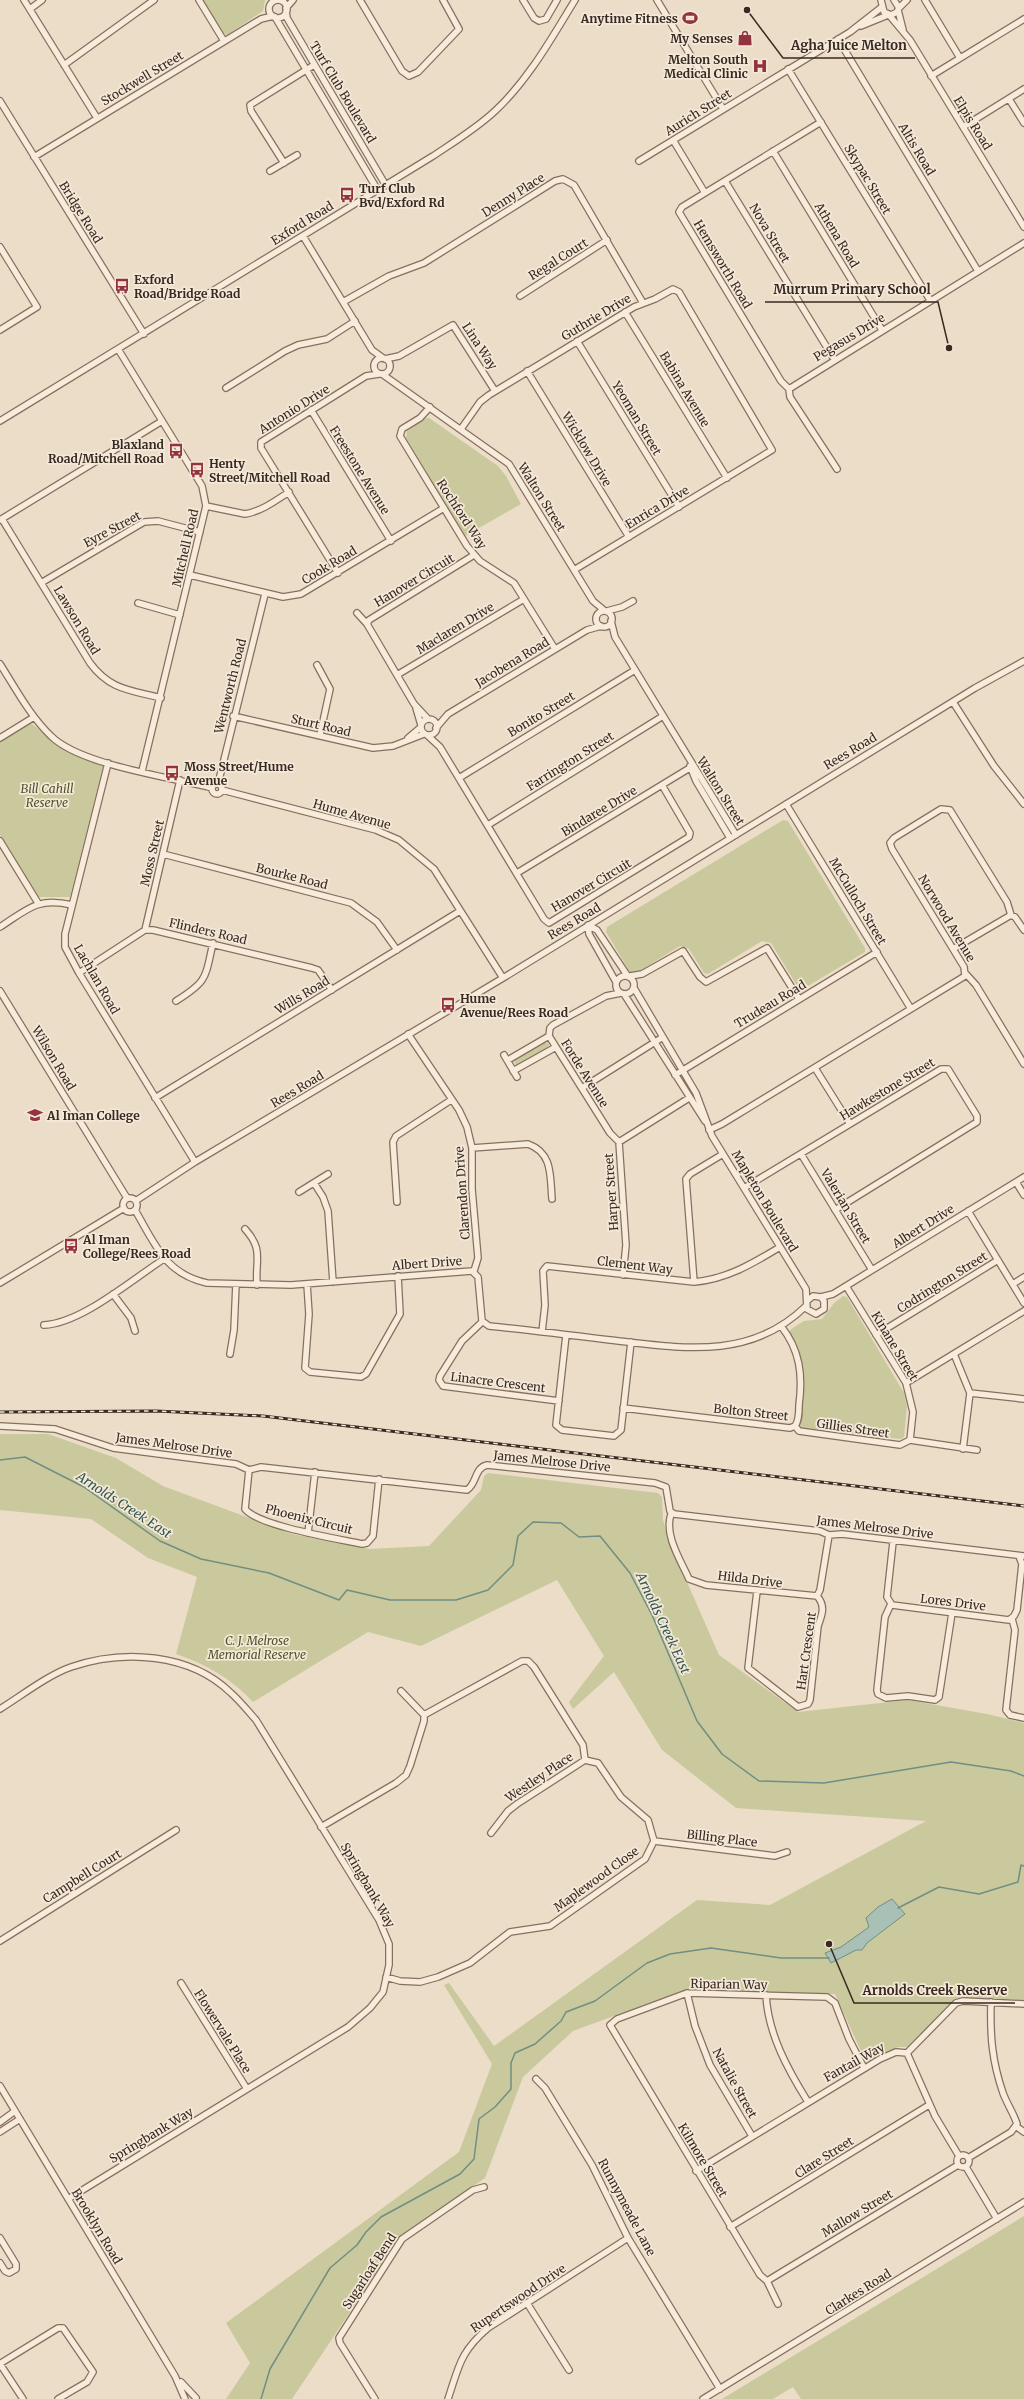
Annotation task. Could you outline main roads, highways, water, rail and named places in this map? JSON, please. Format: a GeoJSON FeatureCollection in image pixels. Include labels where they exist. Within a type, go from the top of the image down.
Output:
{"type":"FeatureCollection","features":[{"type":"Feature","properties":{"kind":"waterway","name":"Arnolds Creek East"},"geometry":{"type":"LineString","coordinates":[[0,1460],[25,1457],[84,1487],[160,1541],[201,1559],[269,1573],[339,1600],[347,1590],[390,1600],[456,1600],[488,1590],[513,1565],[518,1536],[533,1522],[561,1523],[579,1537],[600,1536],[630,1573],[652,1615],[697,1721],[722,1754],[759,1781],[824,1783],[951,1762],[1011,1771],[1024,1776]]}},
{"type":"Feature","properties":{"kind":"waterway"},"geometry":{"type":"LineString","coordinates":[[898,1908],[939,1887],[979,1894],[1018,1882],[1021,1865],[1024,1866]]}},
{"type":"Feature","properties":{"kind":"waterway"},"geometry":{"type":"LineString","coordinates":[[261,2399],[270,2369],[330,2268],[357,2245],[366,2232],[381,2217],[460,2174],[474,2159],[479,2119],[495,2107],[511,2089],[511,2063],[515,2053],[535,2044],[561,2021],[566,2012],[595,2001],[647,1963],[670,1954],[711,1948],[781,1958],[829,1958]]}},
{"type":"Feature","properties":{"kind":"railway"},"geometry":{"type":"LineString","coordinates":[[0,1412],[156,1411],[263,1416],[1024,1506]]}},
{"type":"Feature","properties":{"kind":"place","name":"Agha Juice Melton"},"geometry":{"type":"Point","coordinates":[747,10]}},
{"type":"Feature","properties":{"kind":"place","name":"Anytime Fitness"},"geometry":{"type":"Point","coordinates":[690,18]}},
{"type":"Feature","properties":{"kind":"place","name":"My Senses"},"geometry":{"type":"Point","coordinates":[745,38]}},
{"type":"Feature","properties":{"kind":"place","name":"Melton South Medical Clinic"},"geometry":{"type":"Point","coordinates":[760,66]}},
{"type":"Feature","properties":{"kind":"place","name":"Turf Club Bvd/Exford Rd"},"geometry":{"type":"Point","coordinates":[347,195]}},
{"type":"Feature","properties":{"kind":"place","name":"Exford Road/Bridge Road"},"geometry":{"type":"Point","coordinates":[122,286]}},
{"type":"Feature","properties":{"kind":"place","name":"Murrum Primary School"},"geometry":{"type":"Point","coordinates":[949,348]}},
{"type":"Feature","properties":{"kind":"place","name":"Blaxland Road/Mitchell Road"},"geometry":{"type":"Point","coordinates":[176,451]}},
{"type":"Feature","properties":{"kind":"place","name":"Henty Street/Mitchell Road"},"geometry":{"type":"Point","coordinates":[197,470]}},
{"type":"Feature","properties":{"kind":"place","name":"Moss Street/Hume Avenue"},"geometry":{"type":"Point","coordinates":[172,773]}},
{"type":"Feature","properties":{"kind":"place","name":"Hume Avenue/Rees Road"},"geometry":{"type":"Point","coordinates":[448,1005]}},
{"type":"Feature","properties":{"kind":"place","name":"Al Iman College"},"geometry":{"type":"Point","coordinates":[35,1115]}},
{"type":"Feature","properties":{"kind":"place","name":"Al Iman College/Rees Road"},"geometry":{"type":"Point","coordinates":[71,1246]}},
{"type":"Feature","properties":{"kind":"place","name":"Arnolds Creek Reserve"},"geometry":{"type":"Point","coordinates":[829,1944]}},
{"type":"Feature","properties":{"kind":"park label","name":"Bill Cahill Reserve"},"geometry":{"type":"Point","coordinates":[47,795]}},
{"type":"Feature","properties":{"kind":"park label","name":"C. J. Melrose Memorial Reserve"},"geometry":{"type":"Point","coordinates":[257,1647]}}]}
